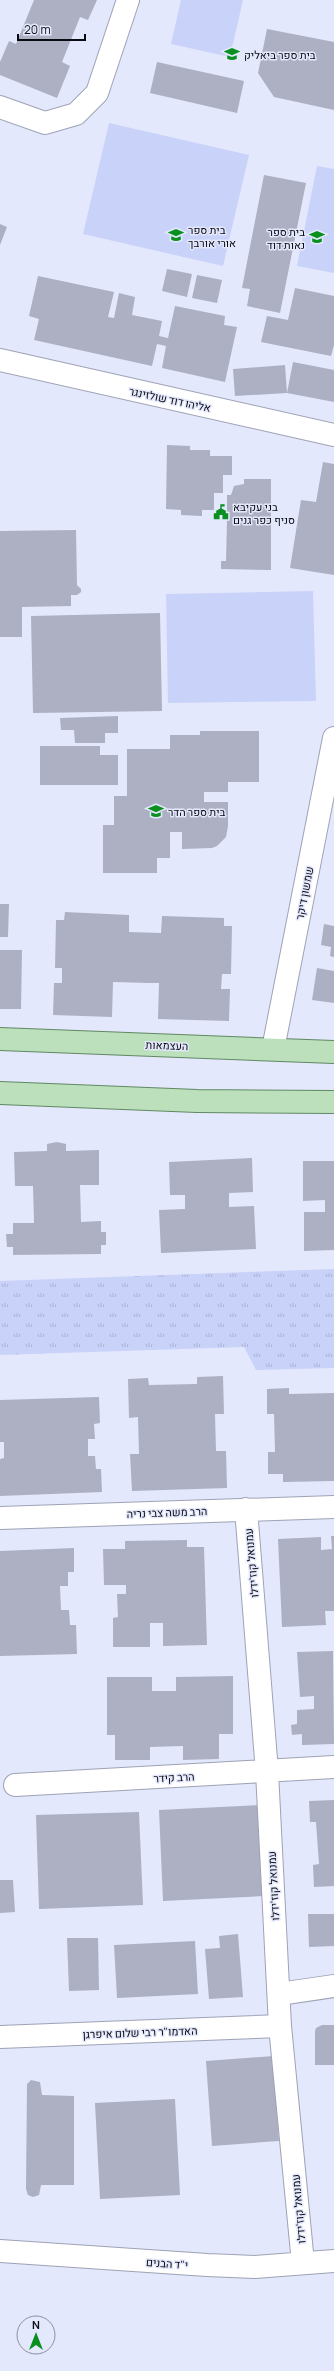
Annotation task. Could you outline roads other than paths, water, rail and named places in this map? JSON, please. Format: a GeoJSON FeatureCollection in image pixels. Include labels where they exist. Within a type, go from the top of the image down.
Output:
{"type":"FeatureCollection","features":[{"type":"Feature","properties":{"kind":"main road","name":"העצמאות"},"geometry":{"type":"LineString","coordinates":[[0,1039],[334,1052]]}},
{"type":"Feature","properties":{"kind":"main road"},"geometry":{"type":"LineString","coordinates":[[0,1093],[196,1101],[334,1102]]}},
{"type":"Feature","properties":{"kind":"street"},"geometry":{"type":"LineString","coordinates":[[0,107],[44,123],[76,114],[97,93],[128,0]]}},
{"type":"Feature","properties":{"kind":"street","name":"אליהו דוד שולזינגר"},"geometry":{"type":"LineString","coordinates":[[3,362],[334,435]]}},
{"type":"Feature","properties":{"kind":"street","name":"שמשון דיקר"},"geometry":{"type":"LineString","coordinates":[[273,1049],[334,738]]}},
{"type":"Feature","properties":{"kind":"street","name":"הרב משה צבי נריה"},"geometry":{"type":"LineString","coordinates":[[0,1518],[334,1507]]}},
{"type":"Feature","properties":{"kind":"street","name":"עמנואל קוז'ידלו"},"geometry":{"type":"LineString","coordinates":[[246,1509],[268,1772],[280,2026],[303,2263]]}},
{"type":"Feature","properties":{"kind":"street","name":"הרב קידר"},"geometry":{"type":"LineString","coordinates":[[15,1785],[334,1768]]}},
{"type":"Feature","properties":{"kind":"street"},"geometry":{"type":"LineString","coordinates":[[279,1994],[334,1986]]}},
{"type":"Feature","properties":{"kind":"street","name":"האדמו\"ר רבי שלום איפרגן"},"geometry":{"type":"LineString","coordinates":[[0,2037],[280,2026]]}},
{"type":"Feature","properties":{"kind":"street","name":"י\"ד הבנים"},"geometry":{"type":"LineString","coordinates":[[0,2252],[207,2266],[255,2267],[334,2261]]}},
{"type":"Feature","properties":{"kind":"place","name":"בית ספר ביאליק"},"geometry":{"type":"Point","coordinates":[232,54]}},
{"type":"Feature","properties":{"kind":"place","name":"בית ספר אורי אורבך"},"geometry":{"type":"Point","coordinates":[176,235]}},
{"type":"Feature","properties":{"kind":"place","name":"בית ספר נאות דוד"},"geometry":{"type":"Point","coordinates":[317,237]}},
{"type":"Feature","properties":{"kind":"place","name":"בני עקיבא סניף כפר גנים"},"geometry":{"type":"Point","coordinates":[221,512]}},
{"type":"Feature","properties":{"kind":"place","name":"בית ספר הדר"},"geometry":{"type":"Point","coordinates":[156,811]}}]}
